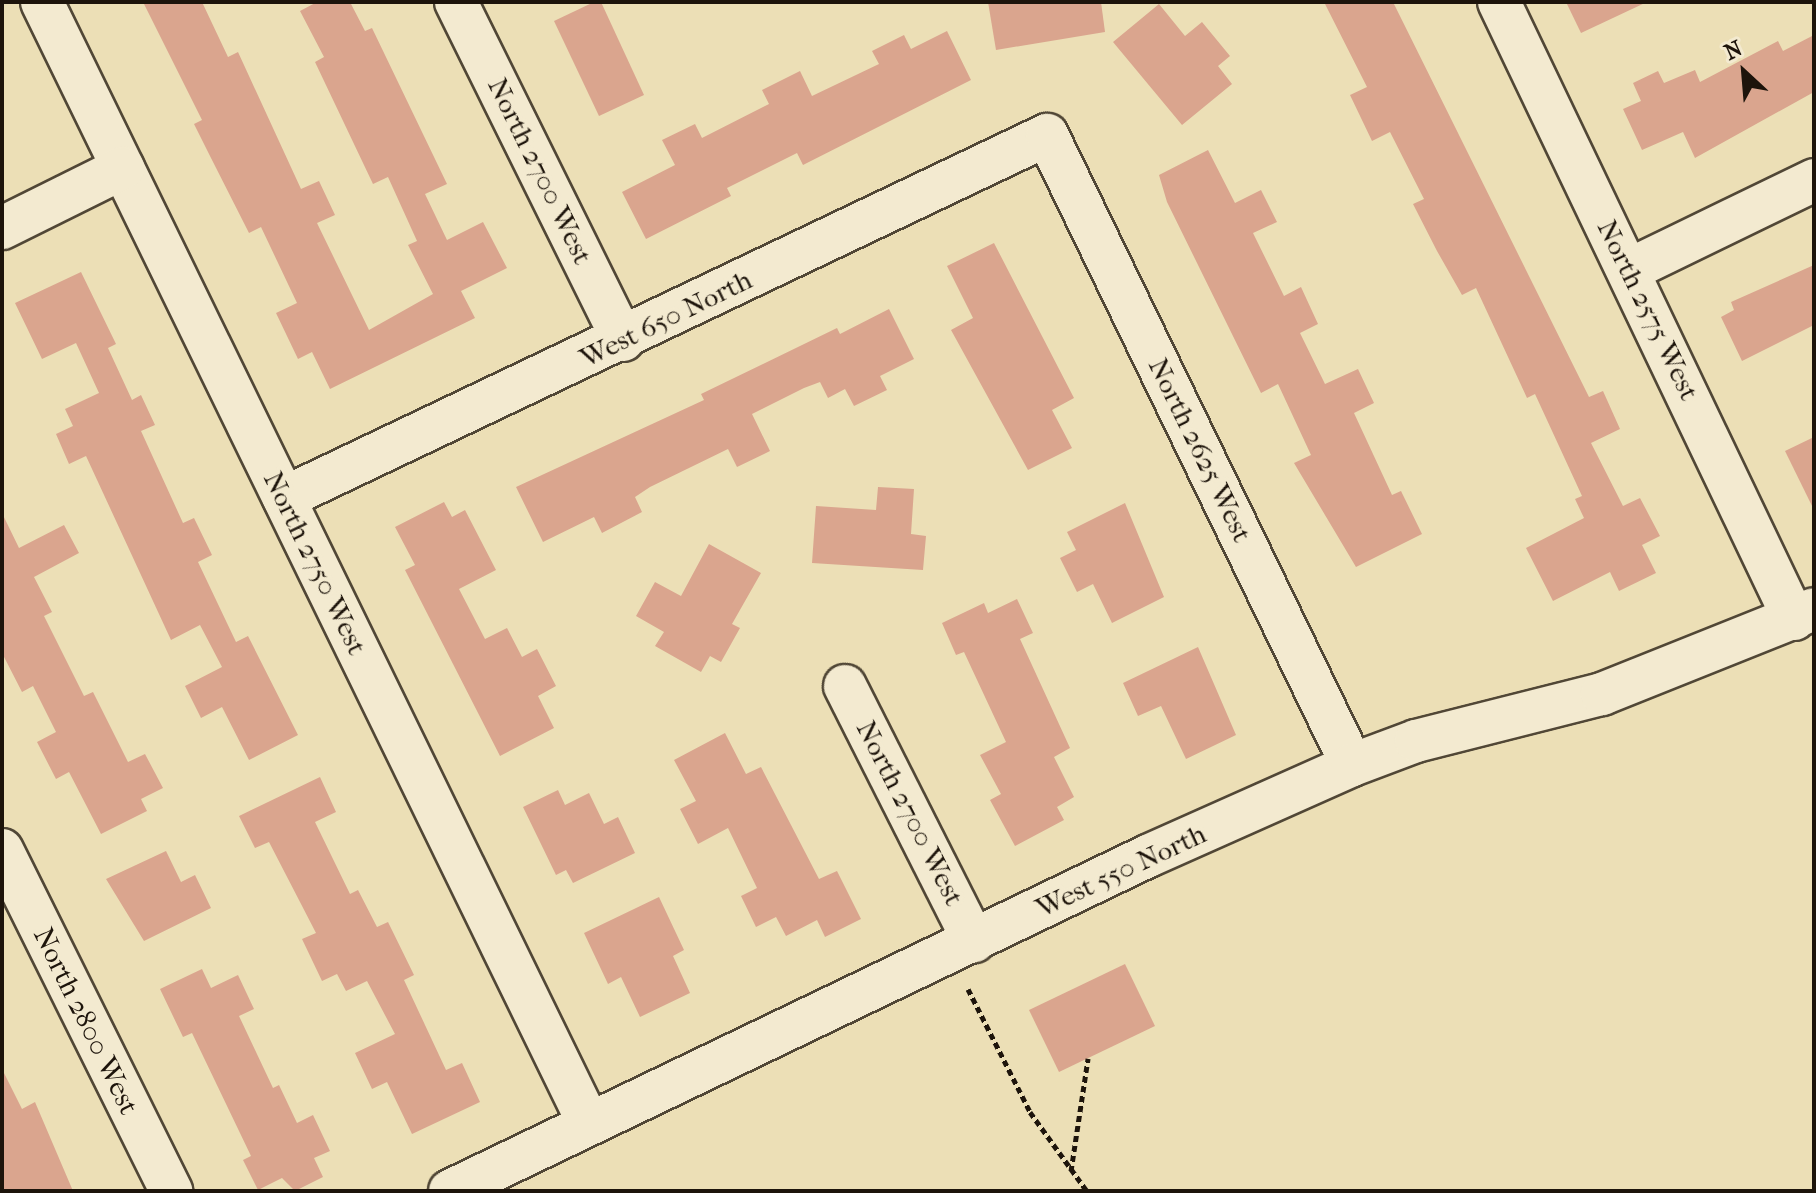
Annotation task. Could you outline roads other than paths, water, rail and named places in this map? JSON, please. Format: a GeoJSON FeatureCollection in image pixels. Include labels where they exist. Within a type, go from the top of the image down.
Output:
{"type":"FeatureCollection","features":[{"type":"Feature","properties":{"kind":"street","name":"North 2750 West"},"geometry":{"type":"LineString","coordinates":[[42,2],[589,1124]]}},
{"type":"Feature","properties":{"kind":"street","name":"North 2700 West"},"geometry":{"type":"LineString","coordinates":[[456,2],[623,340]]}},
{"type":"Feature","properties":{"kind":"street","name":"North 2575 West"},"geometry":{"type":"LineString","coordinates":[[1499,2],[1629,270],[1804,614]]}},
{"type":"Feature","properties":{"kind":"street","name":"West 650 North"},"geometry":{"type":"LineString","coordinates":[[284,498],[623,340],[1047,135]]}},
{"type":"Feature","properties":{"kind":"street","name":"North 2625 West"},"geometry":{"type":"LineString","coordinates":[[1047,135],[1352,765]]}},
{"type":"Feature","properties":{"kind":"street"},"geometry":{"type":"LineString","coordinates":[[2,228],[123,168]]}},
{"type":"Feature","properties":{"kind":"street"},"geometry":{"type":"LineString","coordinates":[[1629,270],[1814,180]]}},
{"type":"Feature","properties":{"kind":"street","name":"West 550 North"},"geometry":{"type":"LineString","coordinates":[[450,1191],[1352,765],[1416,741],[1602,694],[1804,614]]}},
{"type":"Feature","properties":{"kind":"street","name":"North 2700 West"},"geometry":{"type":"LineString","coordinates":[[845,686],[974,941]]}},
{"type":"Feature","properties":{"kind":"street","name":"North 2800 West"},"geometry":{"type":"LineString","coordinates":[[2,850],[171,1191]]}}]}
